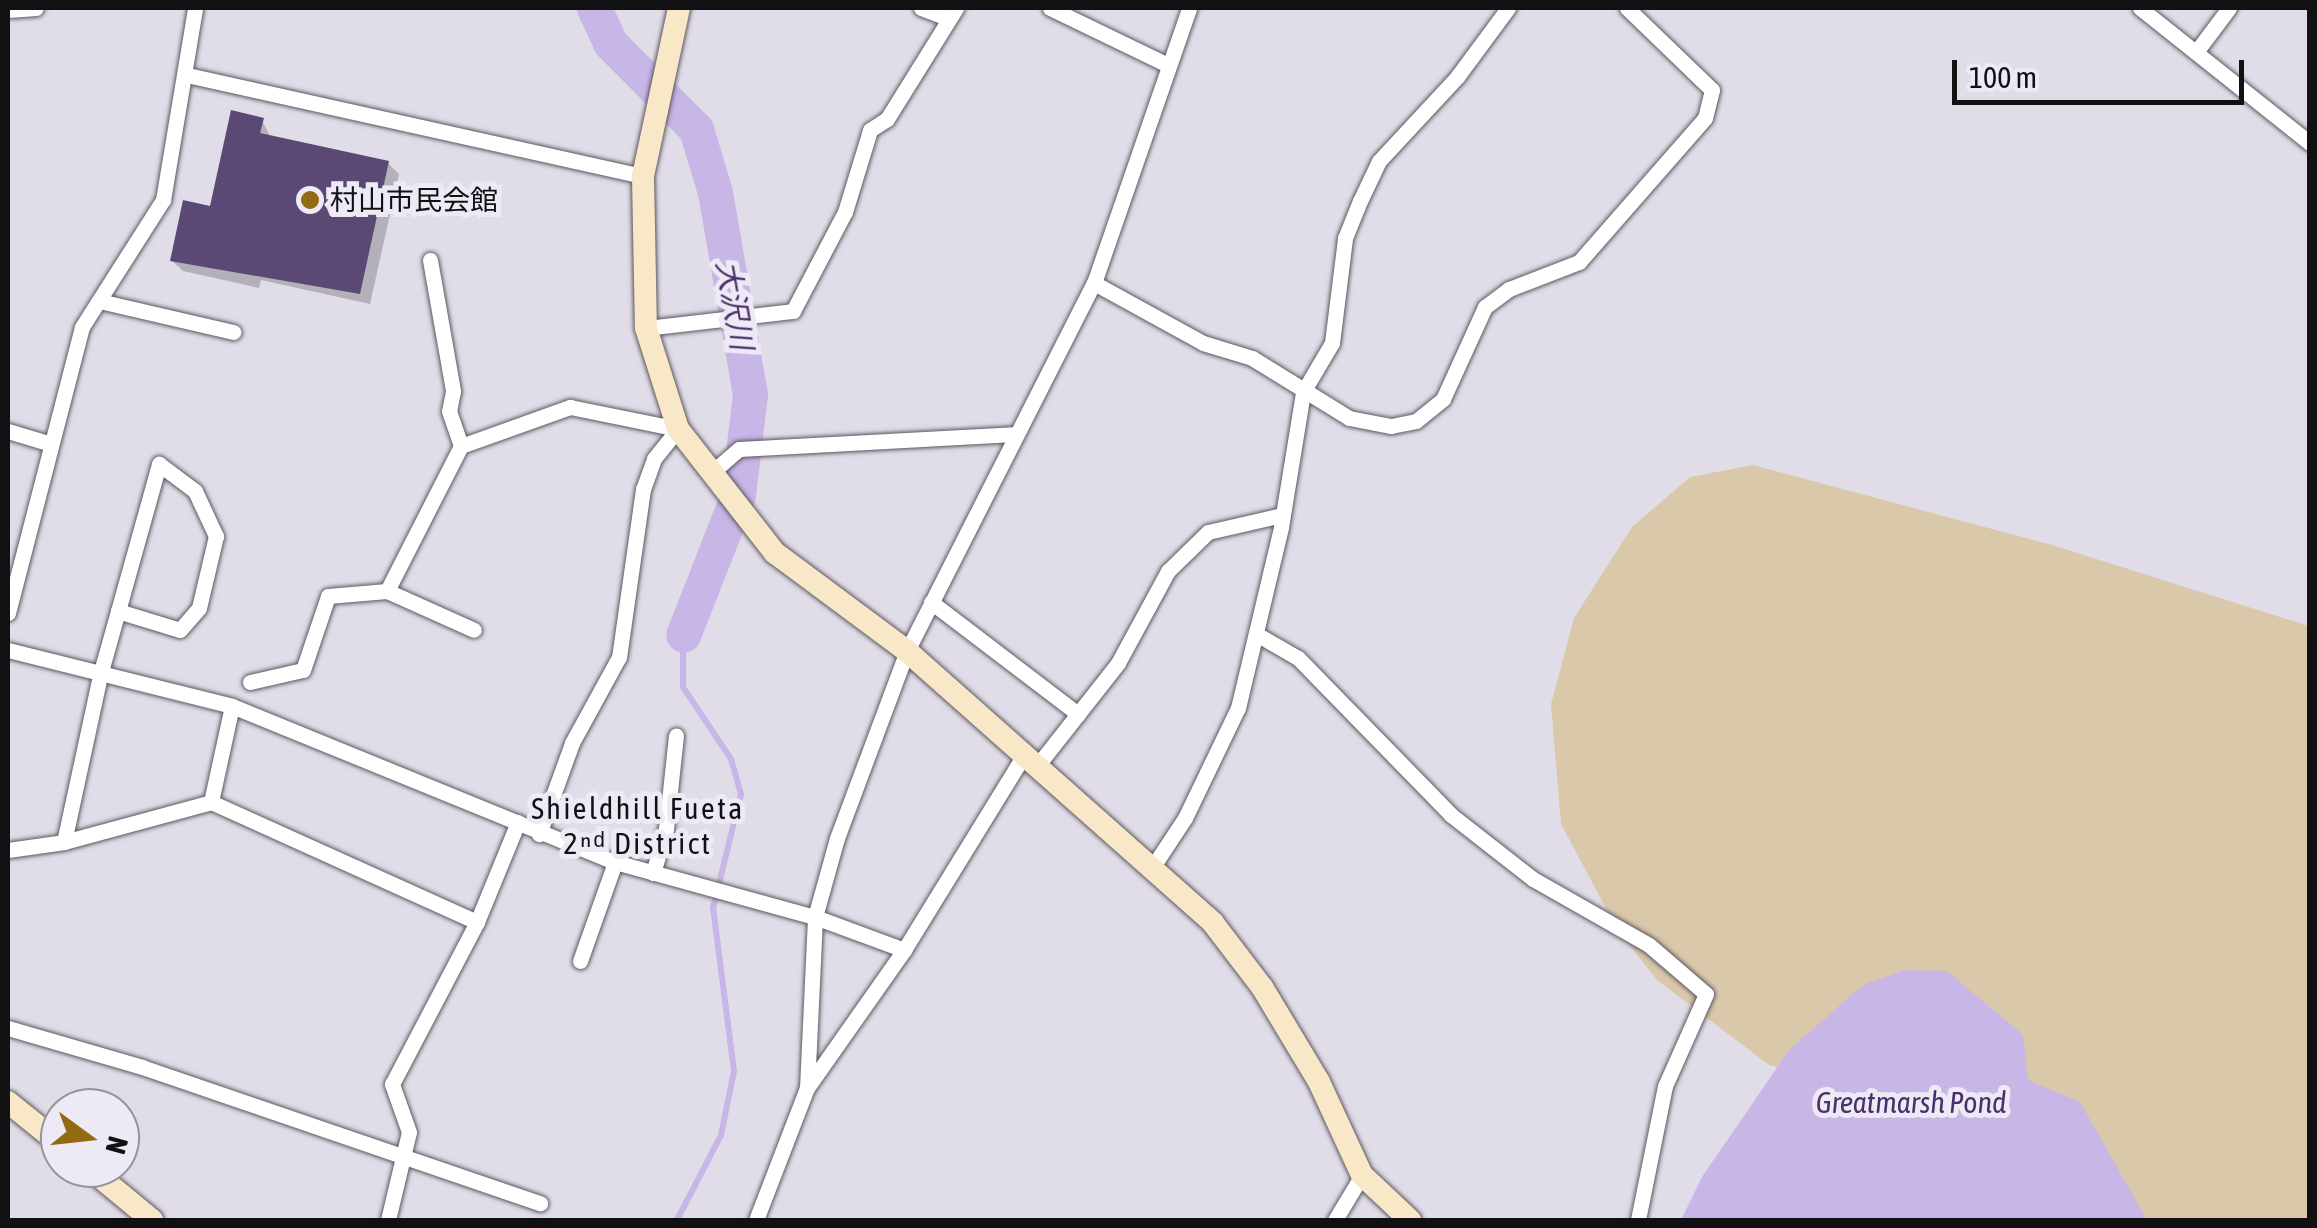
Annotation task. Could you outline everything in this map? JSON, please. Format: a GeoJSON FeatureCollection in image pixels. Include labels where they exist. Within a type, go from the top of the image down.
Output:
{"type":"FeatureCollection","features":[{"type":"Feature","properties":{"kind":"street"},"geometry":{"type":"LineString","coordinates":[[8,10],[36,8]]}},
{"type":"Feature","properties":{"kind":"street"},"geometry":{"type":"LineString","coordinates":[[8,613],[82,327],[163,200],[187,76],[195,8]]}},
{"type":"Feature","properties":{"kind":"street"},"geometry":{"type":"LineString","coordinates":[[679,8],[642,176],[646,328],[678,429],[727,499],[775,553],[907,651],[1213,923],[1262,987],[1319,1082],[1362,1175],[1410,1220]]}},
{"type":"Feature","properties":{"kind":"street"},"geometry":{"type":"LineString","coordinates":[[646,328],[794,312],[844,212],[870,130],[887,119],[952,13],[921,8]]}},
{"type":"Feature","properties":{"kind":"street"},"geometry":{"type":"LineString","coordinates":[[1050,8],[1168,65]]}},
{"type":"Feature","properties":{"kind":"street"},"geometry":{"type":"LineString","coordinates":[[806,1088],[815,917],[837,838],[907,651],[1014,434],[1094,284],[1189,8]]}},
{"type":"Feature","properties":{"kind":"street"},"geometry":{"type":"LineString","coordinates":[[1152,868],[1185,818],[1238,708],[1258,634],[1303,392],[1332,343],[1345,238],[1379,161],[1457,77],[1508,8]]}},
{"type":"Feature","properties":{"kind":"street"},"geometry":{"type":"LineString","coordinates":[[1094,284],[1203,344],[1252,358],[1349,418],[1390,426],[1416,422],[1442,400],[1485,307],[1509,288],[1578,262],[1705,118],[1712,90],[1628,8]]}},
{"type":"Feature","properties":{"kind":"street"},"geometry":{"type":"LineString","coordinates":[[2140,8],[2310,143]]}},
{"type":"Feature","properties":{"kind":"street"},"geometry":{"type":"LineString","coordinates":[[2196,52],[2229,8]]}},
{"type":"Feature","properties":{"kind":"street"},"geometry":{"type":"LineString","coordinates":[[187,76],[642,176]]}},
{"type":"Feature","properties":{"kind":"street"},"geometry":{"type":"LineString","coordinates":[[387,591],[461,446],[450,411],[453,391],[430,260]]}},
{"type":"Feature","properties":{"kind":"street"},"geometry":{"type":"LineString","coordinates":[[99,300],[232,332]]}},
{"type":"Feature","properties":{"kind":"street"},"geometry":{"type":"LineString","coordinates":[[461,446],[536,422],[554,409],[678,429]]}},
{"type":"Feature","properties":{"kind":"street"},"geometry":{"type":"LineString","coordinates":[[538,834],[572,742],[619,657],[643,488],[654,459],[678,429]]}},
{"type":"Feature","properties":{"kind":"street"},"geometry":{"type":"LineString","coordinates":[[8,431],[51,444]]}},
{"type":"Feature","properties":{"kind":"street"},"geometry":{"type":"LineString","coordinates":[[710,474],[746,450],[910,435],[1014,434]]}},
{"type":"Feature","properties":{"kind":"street"},"geometry":{"type":"LineString","coordinates":[[64,842],[100,676],[118,611],[149,501],[159,464],[195,491],[216,536],[199,608],[180,630],[118,611]]}},
{"type":"Feature","properties":{"kind":"street"},"geometry":{"type":"LineString","coordinates":[[756,1220],[806,1088],[904,950],[1030,760],[1078,714],[1118,663],[1168,571],[1208,532],[1238,520],[1282,515]]}},
{"type":"Feature","properties":{"kind":"street"},"geometry":{"type":"LineString","coordinates":[[250,682],[302,670],[328,596],[387,591],[474,630]]}},
{"type":"Feature","properties":{"kind":"street"},"geometry":{"type":"LineString","coordinates":[[931,602],[1078,714]]}},
{"type":"Feature","properties":{"kind":"street"},"geometry":{"type":"LineString","coordinates":[[1258,634],[1298,658],[1451,815],[1532,879],[1650,945],[1706,994],[1665,1086],[1638,1220]]}},
{"type":"Feature","properties":{"kind":"street"},"geometry":{"type":"LineString","coordinates":[[8,650],[232,706],[518,822],[538,834],[615,862],[815,917],[904,950]]}},
{"type":"Feature","properties":{"kind":"street"},"geometry":{"type":"LineString","coordinates":[[211,802],[232,706]]}},
{"type":"Feature","properties":{"kind":"street"},"geometry":{"type":"LineString","coordinates":[[654,873],[666,829],[676,736]]}},
{"type":"Feature","properties":{"kind":"street"},"geometry":{"type":"LineString","coordinates":[[8,850],[64,842],[211,802],[477,922]]}},
{"type":"Feature","properties":{"kind":"street"},"geometry":{"type":"LineString","coordinates":[[388,1220],[409,1132],[392,1084],[477,922],[518,822]]}},
{"type":"Feature","properties":{"kind":"street"},"geometry":{"type":"LineString","coordinates":[[580,961],[615,862]]}},
{"type":"Feature","properties":{"kind":"street"},"geometry":{"type":"LineString","coordinates":[[8,1028],[142,1066],[540,1203]]}},
{"type":"Feature","properties":{"kind":"street"},"geometry":{"type":"LineString","coordinates":[[8,1102],[40,1128]]}},
{"type":"Feature","properties":{"kind":"street"},"geometry":{"type":"LineString","coordinates":[[1335,1220],[1362,1175]]}},
{"type":"Feature","properties":{"kind":"street"},"geometry":{"type":"LineString","coordinates":[[113,1188],[152,1220]]}},
{"type":"Feature","properties":{"kind":"shaded area"},"geometry":{"type":"Polygon","coordinates":[[[1753,465],[2052,545],[2309,626],[2309,1220],[2129,1220],[1847,1085],[1769,1065],[1657,980],[1617,929],[1561,824],[1551,704],[1574,618],[1632,527],[1690,477],[1753,465]]]}},
{"type":"Feature","properties":{"kind":"water","name":"Greatmarsh Pond"},"geometry":{"type":"Polygon","coordinates":[[[1904,970],[1947,971],[2023,1035],[2028,1080],[2080,1102],[2147,1220],[1681,1220],[1702,1177],[1789,1050],[1863,985],[1904,970]]]}},
{"type":"Feature","properties":{"kind":"building"},"geometry":{"type":"Polygon","coordinates":[[[231,110],[264,118],[260,133],[389,161],[360,294],[170,261],[183,200],[210,206],[231,110]]]}},
{"type":"Feature","properties":{"kind":"waterway","name":"大沢川"},"geometry":{"type":"LineString","coordinates":[[594,8],[610,43],[696,129],[715,192],[750,394],[738,495],[683,635]]}},
{"type":"Feature","properties":{"kind":"waterway"},"geometry":{"type":"LineString","coordinates":[[677,1220],[721,1135],[734,1071],[713,908],[741,794],[731,759],[683,687],[683,635]]}},
{"type":"Feature","properties":{"kind":"place","name":"村山市民会館"},"geometry":{"type":"Point","coordinates":[310,200]}},
{"type":"Feature","properties":{"kind":"district","name":"Shieldhill Fueta 2ⁿᵈ District"},"geometry":{"type":"Point","coordinates":[638,825]}}]}
